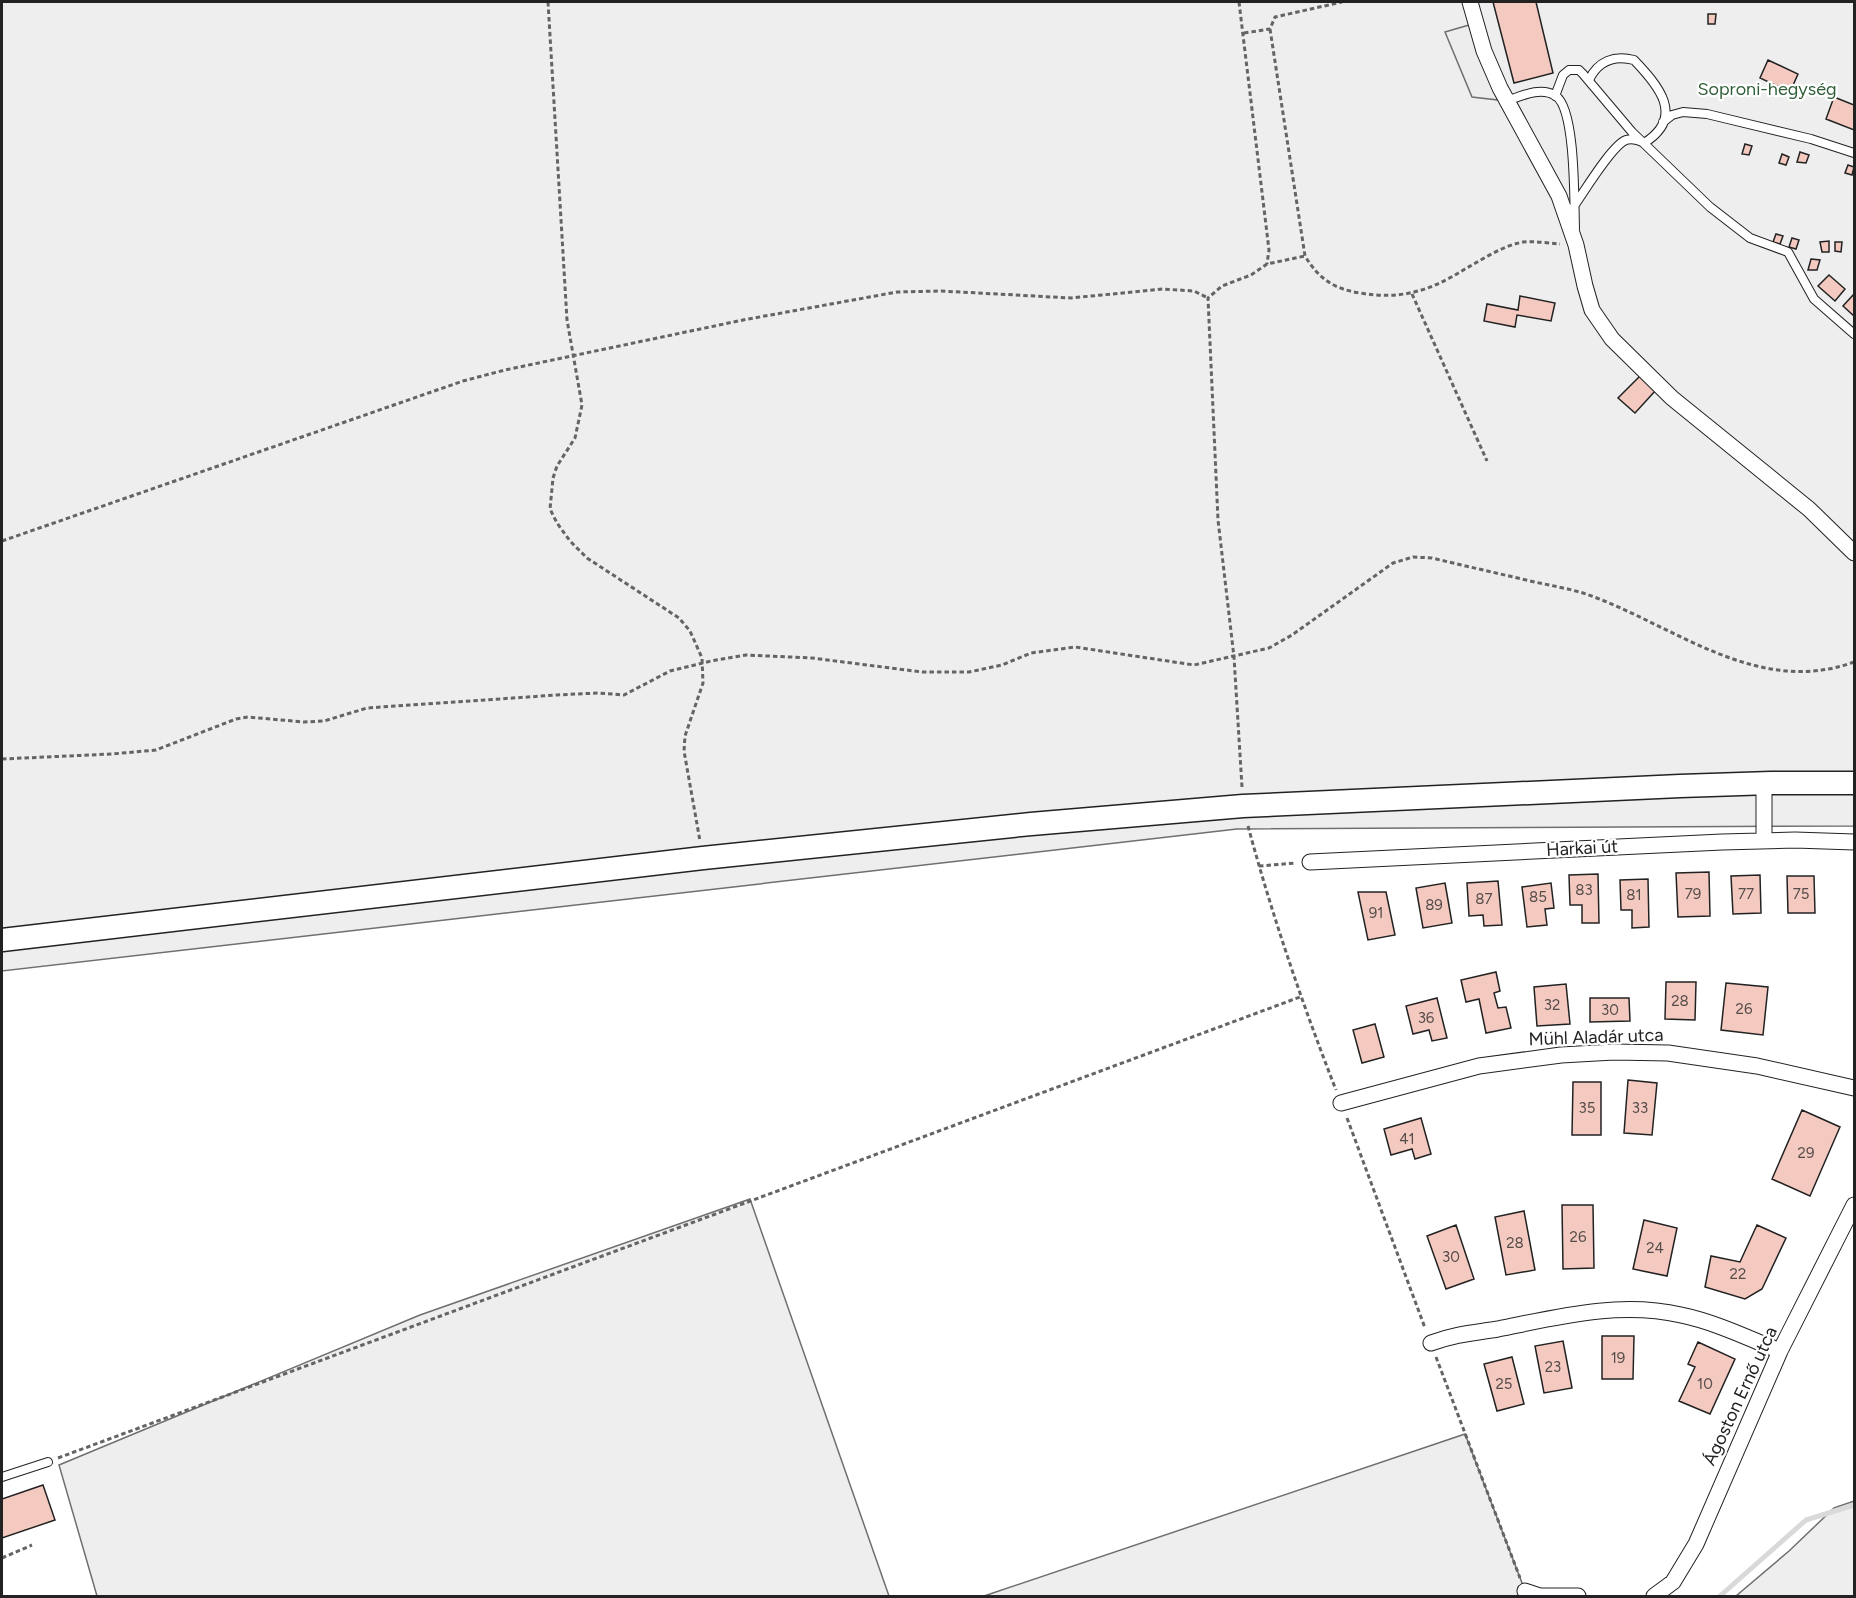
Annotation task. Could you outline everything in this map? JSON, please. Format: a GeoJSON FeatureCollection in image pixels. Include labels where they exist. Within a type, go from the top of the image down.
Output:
{"type":"FeatureCollection","features":[{"type":"Feature","properties":{"kind":"main road"},"geometry":{"type":"LineString","coordinates":[[2,940],[703,858],[1031,824],[1243,806],[1680,786],[1854,783]]}},
{"type":"Feature","properties":{"kind":"street"},"geometry":{"type":"LineString","coordinates":[[1470,2],[1484,51],[1506,101],[1559,196],[1576,245],[1592,310],[1612,339],[1672,398],[1809,509],[1854,553]]}},
{"type":"Feature","properties":{"kind":"street"},"geometry":{"type":"LineString","coordinates":[[1764,783],[1764,840]]}},
{"type":"Feature","properties":{"kind":"street","name":"Harkai út"},"geometry":{"type":"LineString","coordinates":[[1310,862],[1764,840],[1854,842]]}},
{"type":"Feature","properties":{"kind":"street","name":"Mühl Aladár utca"},"geometry":{"type":"LineString","coordinates":[[1341,1102],[1479,1066],[1561,1055],[1614,1052],[1668,1053],[1758,1066],[1854,1088]]}},
{"type":"Feature","properties":{"kind":"street","name":"Ágoston Ernő utca"},"geometry":{"type":"LineString","coordinates":[[1654,1596],[1673,1582],[1696,1544],[1780,1351],[1854,1205]]}},
{"type":"Feature","properties":{"kind":"street"},"geometry":{"type":"LineString","coordinates":[[1431,1343],[1454,1335],[1497,1329],[1549,1317],[1628,1309],[1682,1315],[1780,1351]]}},
{"type":"Feature","properties":{"kind":"street"},"geometry":{"type":"LineString","coordinates":[[1525,1591],[1540,1596],[1578,1596]]}},
{"type":"Feature","properties":{"kind":"lane"},"geometry":{"type":"LineString","coordinates":[[1589,80],[1593,70],[1614,57],[1624,57],[1634,60],[1659,88],[1665,100],[1666,111],[1663,122],[1653,137],[1644,143]]}},
{"type":"Feature","properties":{"kind":"lane"},"geometry":{"type":"LineString","coordinates":[[1555,96],[1563,75],[1569,70],[1578,70],[1632,132],[1710,207],[1750,238],[1788,252],[1814,299],[1854,334]]}},
{"type":"Feature","properties":{"kind":"lane"},"geometry":{"type":"LineString","coordinates":[[1506,101],[1542,92],[1555,96],[1565,108],[1569,124],[1576,245]]}},
{"type":"Feature","properties":{"kind":"lane"},"geometry":{"type":"LineString","coordinates":[[1663,122],[1672,115],[1683,112],[1707,114],[1811,139],[1854,153]]}},
{"type":"Feature","properties":{"kind":"lane"},"geometry":{"type":"LineString","coordinates":[[1574,206],[1620,143],[1628,139],[1636,139],[1644,143]]}},
{"type":"Feature","properties":{"kind":"lane"},"geometry":{"type":"LineString","coordinates":[[2,1477],[48,1462]]}},
{"type":"Feature","properties":{"kind":"path"},"geometry":{"type":"LineString","coordinates":[[548,2],[567,320],[582,405],[575,438],[557,466],[553,478],[550,509],[570,541],[587,558],[679,618],[690,631],[702,663],[703,683],[685,736],[684,751],[703,858]]}},
{"type":"Feature","properties":{"kind":"path"},"geometry":{"type":"LineString","coordinates":[[1239,2],[1269,250],[1268,264]]}},
{"type":"Feature","properties":{"kind":"path"},"geometry":{"type":"LineString","coordinates":[[1342,2],[1275,17],[1270,29],[1305,256],[1314,271],[1343,289],[1376,295],[1412,294],[1458,274],[1494,252],[1522,243],[1576,245]]}},
{"type":"Feature","properties":{"kind":"path"},"geometry":{"type":"LineString","coordinates":[[1244,33],[1270,29]]}},
{"type":"Feature","properties":{"kind":"path"},"geometry":{"type":"LineString","coordinates":[[1208,298],[1222,286],[1251,275],[1268,264],[1305,256]]}},
{"type":"Feature","properties":{"kind":"path"},"geometry":{"type":"LineString","coordinates":[[2,541],[464,381],[573,355],[743,320],[897,292],[941,291],[1071,298],[1163,289],[1194,291],[1208,298]]}},
{"type":"Feature","properties":{"kind":"path"},"geometry":{"type":"LineString","coordinates":[[1412,294],[1487,461]]}},
{"type":"Feature","properties":{"kind":"path"},"geometry":{"type":"LineString","coordinates":[[1208,298],[1218,520],[1234,657],[1243,806],[1259,866],[1300,997],[1525,1591]]}},
{"type":"Feature","properties":{"kind":"path"},"geometry":{"type":"LineString","coordinates":[[2,759],[156,750],[236,719],[248,717],[304,722],[324,721],[367,708],[557,695],[598,693],[624,695],[670,671],[746,655],[812,658],[922,672],[969,672],[1002,665],[1030,653],[1075,646],[1194,665],[1269,648],[1292,635],[1393,563],[1413,556],[1432,558],[1581,592],[1618,606],[1725,657],[1755,666],[1786,671],[1816,672],[1854,662]]}},
{"type":"Feature","properties":{"kind":"path"},"geometry":{"type":"LineString","coordinates":[[1259,866],[1310,862]]}},
{"type":"Feature","properties":{"kind":"path"},"geometry":{"type":"LineString","coordinates":[[48,1462],[1300,997]]}},
{"type":"Feature","properties":{"kind":"path"},"geometry":{"type":"LineString","coordinates":[[2,1558],[32,1545]]}},
{"type":"Feature","properties":{"kind":"green space","name":"Soproni-hegység"},"geometry":{"type":"Polygon","coordinates":[[[2,2],[1854,2],[1854,826],[1237,829],[2,971],[2,2]]]}},
{"type":"Feature","properties":{"kind":"green space"},"geometry":{"type":"Polygon","coordinates":[[[750,1199],[889,1596],[97,1596],[59,1465],[420,1315],[750,1199]]]}},
{"type":"Feature","properties":{"kind":"green space"},"geometry":{"type":"Polygon","coordinates":[[[1465,1434],[1527,1596],[984,1596],[1465,1434]]]}},
{"type":"Feature","properties":{"kind":"green space"},"geometry":{"type":"Polygon","coordinates":[[[1854,1501],[1854,1596],[1736,1596],[1789,1551],[1834,1508],[1854,1501]]]}},
{"type":"Feature","properties":{"kind":"shaded area"},"geometry":{"type":"Polygon","coordinates":[[[1476,23],[1507,101],[1472,97],[1445,32],[1476,23]]]}},
{"type":"Feature","properties":{"kind":"building"},"geometry":{"type":"Polygon","coordinates":[[[1493,2],[1536,2],[1553,73],[1514,83],[1493,2]]]}},
{"type":"Feature","properties":{"kind":"building"},"geometry":{"type":"Polygon","coordinates":[[[1708,14],[1716,14],[1715,24],[1708,24],[1708,14]]]}},
{"type":"Feature","properties":{"kind":"building"},"geometry":{"type":"Polygon","coordinates":[[[1768,60],[1798,74],[1790,92],[1760,78],[1768,60]]]}},
{"type":"Feature","properties":{"kind":"building"},"geometry":{"type":"Polygon","coordinates":[[[1834,97],[1854,105],[1854,130],[1826,119],[1834,97]]]}},
{"type":"Feature","properties":{"kind":"building"},"geometry":{"type":"Polygon","coordinates":[[[1745,144],[1752,146],[1749,155],[1742,154],[1745,144]]]}},
{"type":"Feature","properties":{"kind":"building"},"geometry":{"type":"Polygon","coordinates":[[[1800,152],[1809,155],[1806,163],[1797,162],[1800,152]]]}},
{"type":"Feature","properties":{"kind":"building"},"geometry":{"type":"Polygon","coordinates":[[[1782,154],[1789,157],[1786,165],[1779,163],[1782,154]]]}},
{"type":"Feature","properties":{"kind":"building"},"geometry":{"type":"Polygon","coordinates":[[[1848,165],[1854,167],[1852,175],[1845,173],[1848,165]]]}},
{"type":"Feature","properties":{"kind":"building"},"geometry":{"type":"Polygon","coordinates":[[[1776,234],[1783,236],[1780,244],[1773,242],[1776,234]]]}},
{"type":"Feature","properties":{"kind":"building"},"geometry":{"type":"Polygon","coordinates":[[[1792,238],[1799,240],[1796,249],[1789,247],[1792,238]]]}},
{"type":"Feature","properties":{"kind":"building"},"geometry":{"type":"Polygon","coordinates":[[[1829,241],[1829,252],[1822,252],[1820,242],[1829,241]]]}},
{"type":"Feature","properties":{"kind":"building"},"geometry":{"type":"Polygon","coordinates":[[[1835,242],[1842,242],[1841,252],[1835,251],[1835,242]]]}},
{"type":"Feature","properties":{"kind":"building"},"geometry":{"type":"Polygon","coordinates":[[[1811,259],[1820,260],[1817,270],[1808,270],[1811,259]]]}},
{"type":"Feature","properties":{"kind":"building"},"geometry":{"type":"Polygon","coordinates":[[[1829,275],[1845,289],[1835,301],[1818,286],[1829,275]]]}},
{"type":"Feature","properties":{"kind":"building"},"geometry":{"type":"Polygon","coordinates":[[[1854,294],[1854,316],[1843,306],[1854,294]]]}},
{"type":"Feature","properties":{"kind":"building"},"geometry":{"type":"Polygon","coordinates":[[[1520,296],[1555,303],[1551,321],[1517,315],[1515,327],[1484,321],[1487,304],[1518,310],[1520,296]]]}},
{"type":"Feature","properties":{"kind":"building"},"geometry":{"type":"Polygon","coordinates":[[[1641,375],[1656,390],[1635,413],[1618,398],[1641,375]]]}},
{"type":"Feature","properties":{"kind":"building"},"geometry":{"type":"Polygon","coordinates":[[[1709,872],[1710,916],[1678,917],[1676,873],[1709,872]]]}},
{"type":"Feature","properties":{"kind":"building"},"geometry":{"type":"Polygon","coordinates":[[[1598,874],[1599,923],[1582,923],[1582,905],[1570,905],[1569,875],[1598,874]]]}},
{"type":"Feature","properties":{"kind":"building"},"geometry":{"type":"Polygon","coordinates":[[[1760,875],[1761,913],[1733,914],[1731,876],[1760,875]]]}},
{"type":"Feature","properties":{"kind":"building"},"geometry":{"type":"Polygon","coordinates":[[[1787,876],[1814,876],[1815,913],[1788,913],[1787,876]]]}},
{"type":"Feature","properties":{"kind":"building"},"geometry":{"type":"Polygon","coordinates":[[[1648,879],[1649,927],[1632,928],[1632,910],[1621,910],[1620,880],[1648,879]]]}},
{"type":"Feature","properties":{"kind":"building"},"geometry":{"type":"Polygon","coordinates":[[[1498,881],[1502,925],[1484,926],[1483,915],[1469,916],[1467,883],[1498,881]]]}},
{"type":"Feature","properties":{"kind":"building"},"geometry":{"type":"Polygon","coordinates":[[[1445,883],[1452,923],[1423,928],[1416,888],[1445,883]]]}},
{"type":"Feature","properties":{"kind":"building"},"geometry":{"type":"Polygon","coordinates":[[[1551,883],[1554,908],[1545,909],[1547,925],[1527,927],[1522,887],[1551,883]]]}},
{"type":"Feature","properties":{"kind":"building"},"geometry":{"type":"Polygon","coordinates":[[[1358,892],[1386,892],[1395,935],[1368,940],[1358,892]]]}},
{"type":"Feature","properties":{"kind":"building"},"geometry":{"type":"Polygon","coordinates":[[[1496,972],[1500,991],[1494,993],[1498,1008],[1506,1007],[1511,1028],[1486,1033],[1479,999],[1466,1002],[1461,980],[1496,972]]]}},
{"type":"Feature","properties":{"kind":"building"},"geometry":{"type":"Polygon","coordinates":[[[1666,982],[1696,982],[1695,1020],[1665,1019],[1666,982]]]}},
{"type":"Feature","properties":{"kind":"building"},"geometry":{"type":"Polygon","coordinates":[[[1726,983],[1768,987],[1763,1035],[1721,1030],[1726,983]]]}},
{"type":"Feature","properties":{"kind":"building"},"geometry":{"type":"Polygon","coordinates":[[[1566,984],[1570,1024],[1537,1026],[1534,987],[1566,984]]]}},
{"type":"Feature","properties":{"kind":"building"},"geometry":{"type":"Polygon","coordinates":[[[1437,998],[1447,1038],[1432,1041],[1429,1030],[1413,1034],[1406,1006],[1437,998]]]}},
{"type":"Feature","properties":{"kind":"building"},"geometry":{"type":"Polygon","coordinates":[[[1590,998],[1629,998],[1630,1021],[1590,1022],[1590,998]]]}},
{"type":"Feature","properties":{"kind":"building"},"geometry":{"type":"Polygon","coordinates":[[[1375,1024],[1384,1057],[1362,1063],[1353,1030],[1375,1024]]]}},
{"type":"Feature","properties":{"kind":"building"},"geometry":{"type":"Polygon","coordinates":[[[1628,1080],[1657,1083],[1652,1135],[1624,1133],[1628,1080]]]}},
{"type":"Feature","properties":{"kind":"building"},"geometry":{"type":"Polygon","coordinates":[[[1573,1082],[1601,1082],[1601,1135],[1572,1135],[1573,1082]]]}},
{"type":"Feature","properties":{"kind":"building"},"geometry":{"type":"Polygon","coordinates":[[[1802,1110],[1840,1127],[1810,1196],[1772,1179],[1802,1110]]]}},
{"type":"Feature","properties":{"kind":"building"},"geometry":{"type":"Polygon","coordinates":[[[1421,1118],[1431,1154],[1415,1159],[1412,1149],[1391,1155],[1384,1129],[1421,1118]]]}},
{"type":"Feature","properties":{"kind":"building"},"geometry":{"type":"Polygon","coordinates":[[[1562,1205],[1593,1205],[1594,1268],[1563,1269],[1562,1205]]]}},
{"type":"Feature","properties":{"kind":"building"},"geometry":{"type":"Polygon","coordinates":[[[1524,1211],[1535,1270],[1506,1275],[1495,1217],[1524,1211]]]}},
{"type":"Feature","properties":{"kind":"building"},"geometry":{"type":"Polygon","coordinates":[[[1644,1220],[1677,1228],[1667,1276],[1633,1269],[1644,1220]]]}},
{"type":"Feature","properties":{"kind":"building"},"geometry":{"type":"Polygon","coordinates":[[[1456,1225],[1474,1279],[1446,1289],[1427,1236],[1456,1225]]]}},
{"type":"Feature","properties":{"kind":"building"},"geometry":{"type":"Polygon","coordinates":[[[1757,1225],[1786,1238],[1762,1289],[1745,1299],[1705,1287],[1711,1256],[1740,1262],[1757,1225]]]}},
{"type":"Feature","properties":{"kind":"building"},"geometry":{"type":"Polygon","coordinates":[[[1602,1336],[1634,1336],[1633,1379],[1602,1379],[1602,1336]]]}},
{"type":"Feature","properties":{"kind":"building"},"geometry":{"type":"Polygon","coordinates":[[[1563,1341],[1572,1388],[1544,1393],[1535,1346],[1563,1341]]]}},
{"type":"Feature","properties":{"kind":"building"},"geometry":{"type":"Polygon","coordinates":[[[1698,1342],[1735,1359],[1710,1414],[1679,1401],[1695,1367],[1688,1364],[1698,1342]]]}},
{"type":"Feature","properties":{"kind":"building"},"geometry":{"type":"Polygon","coordinates":[[[1512,1357],[1524,1404],[1497,1411],[1484,1364],[1512,1357]]]}},
{"type":"Feature","properties":{"kind":"building"},"geometry":{"type":"Polygon","coordinates":[[[43,1485],[55,1520],[2,1538],[2,1499],[43,1485]]]}},
{"type":"Feature","properties":{"kind":"waterway"},"geometry":{"type":"LineString","coordinates":[[1720,1596],[1806,1520],[1854,1505]]}}]}
